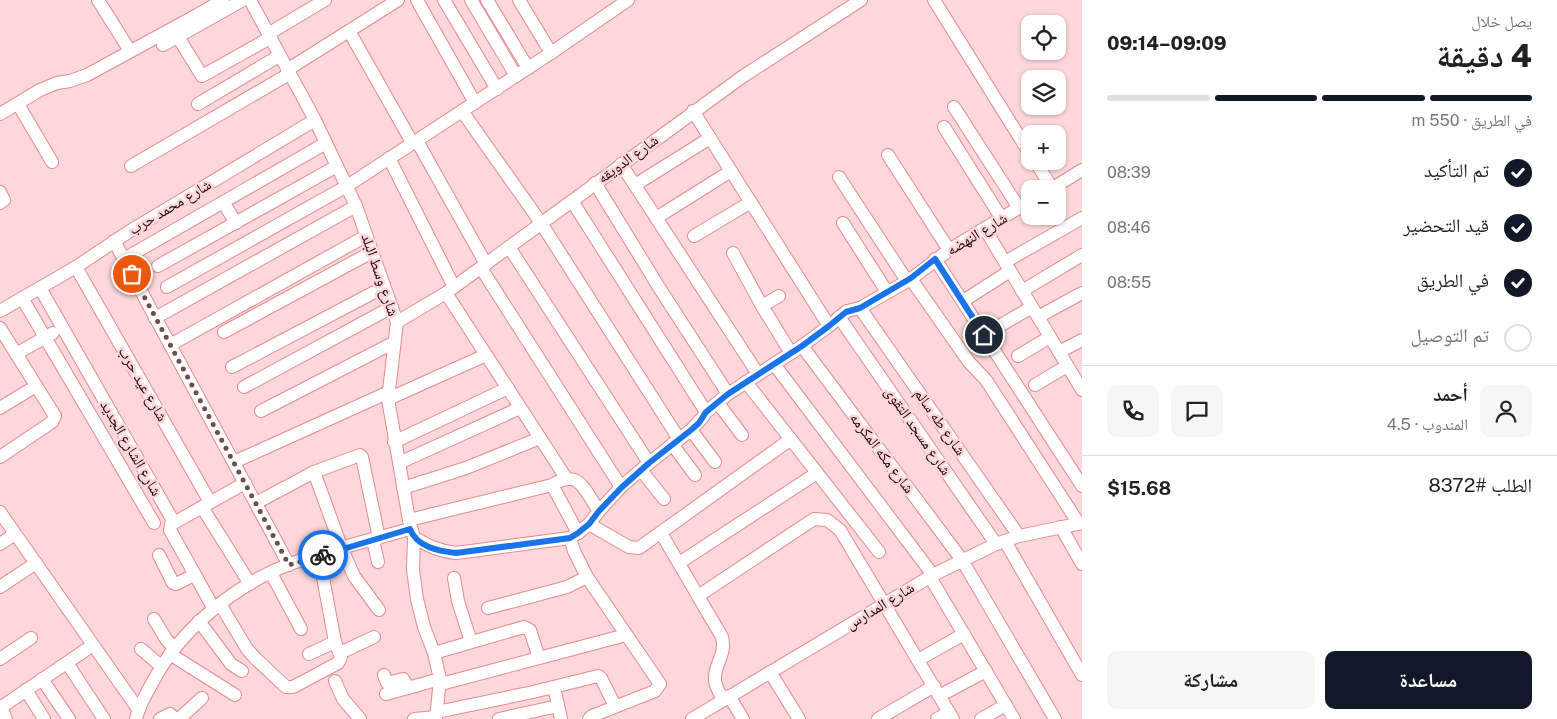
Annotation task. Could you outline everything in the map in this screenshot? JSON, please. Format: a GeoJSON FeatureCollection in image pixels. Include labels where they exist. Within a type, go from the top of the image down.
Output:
{"type":"FeatureCollection","features":[{"type":"Feature","properties":{"kind":"street"},"geometry":{"type":"LineString","coordinates":[[98,0],[130,50]]}},
{"type":"Feature","properties":{"kind":"street"},"geometry":{"type":"LineString","coordinates":[[0,114],[40,90],[56,83],[70,81],[86,75],[222,0]]}},
{"type":"Feature","properties":{"kind":"street"},"geometry":{"type":"LineString","coordinates":[[178,37],[200,75],[203,76],[325,0]]}},
{"type":"Feature","properties":{"kind":"street"},"geometry":{"type":"LineString","coordinates":[[131,166],[288,72],[398,0]]}},
{"type":"Feature","properties":{"kind":"street"},"geometry":{"type":"LineString","coordinates":[[418,0],[475,103]]}},
{"type":"Feature","properties":{"kind":"street"},"geometry":{"type":"LineString","coordinates":[[444,0],[497,89]]}},
{"type":"Feature","properties":{"kind":"street"},"geometry":{"type":"LineString","coordinates":[[471,0],[516,76]]}},
{"type":"Feature","properties":{"kind":"street"},"geometry":{"type":"LineString","coordinates":[[486,0],[528,68]]}},
{"type":"Feature","properties":{"kind":"street"},"geometry":{"type":"LineString","coordinates":[[519,0],[552,53]]}},
{"type":"Feature","properties":{"kind":"street"},"geometry":{"type":"LineString","coordinates":[[167,288],[347,186],[552,53],[628,0]]}},
{"type":"Feature","properties":{"kind":"street","name":"شارع الدويقه"},"geometry":{"type":"LineString","coordinates":[[397,322],[450,290],[484,266],[750,71],[861,0]]}},
{"type":"Feature","properties":{"kind":"street"},"geometry":{"type":"LineString","coordinates":[[934,0],[1021,140]]}},
{"type":"Feature","properties":{"kind":"street"},"geometry":{"type":"LineString","coordinates":[[163,45],[252,1]]}},
{"type":"Feature","properties":{"kind":"street","name":"شارع وسط البلد"},"geometry":{"type":"LineString","coordinates":[[252,1],[279,56],[315,120],[347,186],[356,206],[397,322],[393,343],[389,395],[394,442],[411,529],[413,570],[417,599],[424,627],[434,653],[440,682],[436,716]]}},
{"type":"Feature","properties":{"kind":"street"},"geometry":{"type":"LineString","coordinates":[[349,31],[415,142],[484,266],[621,488]]}},
{"type":"Feature","properties":{"kind":"street"},"geometry":{"type":"LineString","coordinates":[[198,104],[279,56]]}},
{"type":"Feature","properties":{"kind":"street"},"geometry":{"type":"LineString","coordinates":[[18,104],[52,162]]}},
{"type":"Feature","properties":{"kind":"street"},"geometry":{"type":"LineString","coordinates":[[954,107],[1019,208]]}},
{"type":"Feature","properties":{"kind":"street"},"geometry":{"type":"LineString","coordinates":[[462,111],[541,224],[695,475]]}},
{"type":"Feature","properties":{"kind":"street"},"geometry":{"type":"LineString","coordinates":[[693,111],[829,326]]}},
{"type":"Feature","properties":{"kind":"street","name":"شارع محمد حرب"},"geometry":{"type":"LineString","coordinates":[[0,311],[315,120]]}},
{"type":"Feature","properties":{"kind":"street"},"geometry":{"type":"LineString","coordinates":[[944,127],[1002,219]]}},
{"type":"Feature","properties":{"kind":"street"},"geometry":{"type":"LineString","coordinates":[[635,185],[710,138]]}},
{"type":"Feature","properties":{"kind":"street"},"geometry":{"type":"LineString","coordinates":[[124,259],[326,143]]}},
{"type":"Feature","properties":{"kind":"street"},"geometry":{"type":"LineString","coordinates":[[888,155],[949,250]]}},
{"type":"Feature","properties":{"kind":"street"},"geometry":{"type":"LineString","coordinates":[[389,158],[450,290],[486,355],[566,478]]}},
{"type":"Feature","properties":{"kind":"street"},"geometry":{"type":"LineString","coordinates":[[621,164],[758,374]]}},
{"type":"Feature","properties":{"kind":"street"},"geometry":{"type":"LineString","coordinates":[[158,266],[337,166]]}},
{"type":"Feature","properties":{"kind":"street"},"geometry":{"type":"LineString","coordinates":[[1065,180],[1082,170]]}},
{"type":"Feature","properties":{"kind":"street"},"geometry":{"type":"LineString","coordinates":[[656,218],[731,171]]}},
{"type":"Feature","properties":{"kind":"street"},"geometry":{"type":"LineString","coordinates":[[839,177],[909,280],[969,362],[986,380],[1080,524]]}},
{"type":"Feature","properties":{"kind":"street"},"geometry":{"type":"LineString","coordinates":[[595,183],[660,289],[728,394]]}},
{"type":"Feature","properties":{"kind":"street"},"geometry":{"type":"LineString","coordinates":[[572,201],[706,412]]}},
{"type":"Feature","properties":{"kind":"street"},"geometry":{"type":"LineString","coordinates":[[223,202],[236,223]]}},
{"type":"Feature","properties":{"kind":"street"},"geometry":{"type":"LineString","coordinates":[[694,236],[751,202]]}},
{"type":"Feature","properties":{"kind":"street"},"geometry":{"type":"LineString","coordinates":[[155,318],[356,206]]}},
{"type":"Feature","properties":{"kind":"street","name":"شارع النهضه"},"geometry":{"type":"LineString","coordinates":[[574,535],[589,524],[621,488],[699,423],[706,412],[728,394],[797,349],[846,312],[860,308],[909,280],[935,259],[1019,208]]}},
{"type":"Feature","properties":{"kind":"street"},"geometry":{"type":"LineString","coordinates":[[962,301],[1007,267],[1082,218]]}},
{"type":"Feature","properties":{"kind":"street"},"geometry":{"type":"LineString","coordinates":[[843,223],[887,292]]}},
{"type":"Feature","properties":{"kind":"street"},"geometry":{"type":"LineString","coordinates":[[985,229],[1067,366],[1081,386]]}},
{"type":"Feature","properties":{"kind":"street"},"geometry":{"type":"LineString","coordinates":[[170,345],[366,236]]}},
{"type":"Feature","properties":{"kind":"street"},"geometry":{"type":"LineString","coordinates":[[114,242],[289,565]]}},
{"type":"Feature","properties":{"kind":"street"},"geometry":{"type":"LineString","coordinates":[[510,247],[664,498]]}},
{"type":"Feature","properties":{"kind":"street"},"geometry":{"type":"LineString","coordinates":[[224,332],[372,252]]}},
{"type":"Feature","properties":{"kind":"street","name":"شارع مكه المكرمه"},"geometry":{"type":"LineString","coordinates":[[733,253],[762,306],[962,560],[1055,719]]}},
{"type":"Feature","properties":{"kind":"street"},"geometry":{"type":"LineString","coordinates":[[1022,291],[1082,255]]}},
{"type":"Feature","properties":{"kind":"street"},"geometry":{"type":"LineString","coordinates":[[935,259],[1082,486]]}},
{"type":"Feature","properties":{"kind":"street","name":"شارع عيد حرب"},"geometry":{"type":"LineString","coordinates":[[76,266],[250,584]]}},
{"type":"Feature","properties":{"kind":"street"},"geometry":{"type":"LineString","coordinates":[[232,367],[384,287]]}},
{"type":"Feature","properties":{"kind":"street","name":"شارع الشارع الجديد"},"geometry":{"type":"LineString","coordinates":[[40,288],[172,519],[170,530],[194,575],[255,658],[286,687],[293,687],[338,663],[341,657],[338,648]]}},
{"type":"Feature","properties":{"kind":"street"},"geometry":{"type":"LineString","coordinates":[[984,335],[1082,293]]}},
{"type":"Feature","properties":{"kind":"street"},"geometry":{"type":"LineString","coordinates":[[762,306],[780,296]]}},
{"type":"Feature","properties":{"kind":"street"},"geometry":{"type":"LineString","coordinates":[[22,298],[154,523]]}},
{"type":"Feature","properties":{"kind":"street"},"geometry":{"type":"LineString","coordinates":[[244,387],[392,307]]}},
{"type":"Feature","properties":{"kind":"street","name":"شارع طه سالم"},"geometry":{"type":"LineString","coordinates":[[860,308],[1019,536]]}},
{"type":"Feature","properties":{"kind":"street","name":"شارع مسجد التقوى"},"geometry":{"type":"LineString","coordinates":[[839,318],[1001,543],[1082,675]]}},
{"type":"Feature","properties":{"kind":"street"},"geometry":{"type":"LineString","coordinates":[[16,354],[63,328]]}},
{"type":"Feature","properties":{"kind":"street"},"geometry":{"type":"LineString","coordinates":[[0,457],[52,422],[55,416],[2,335]]}},
{"type":"Feature","properties":{"kind":"street"},"geometry":{"type":"LineString","coordinates":[[1018,356],[1050,337]]}},
{"type":"Feature","properties":{"kind":"street"},"geometry":{"type":"LineString","coordinates":[[1059,352],[1082,340]]}},
{"type":"Feature","properties":{"kind":"street"},"geometry":{"type":"LineString","coordinates":[[261,411],[393,343]]}},
{"type":"Feature","properties":{"kind":"street"},"geometry":{"type":"LineString","coordinates":[[234,462],[486,355]]}},
{"type":"Feature","properties":{"kind":"street"},"geometry":{"type":"LineString","coordinates":[[774,364],[931,576],[1014,719]]}},
{"type":"Feature","properties":{"kind":"street"},"geometry":{"type":"LineString","coordinates":[[1035,385],[1067,366]]}},
{"type":"Feature","properties":{"kind":"street"},"geometry":{"type":"LineString","coordinates":[[746,382],[879,552]]}},
{"type":"Feature","properties":{"kind":"street"},"geometry":{"type":"LineString","coordinates":[[0,408],[36,386]]}},
{"type":"Feature","properties":{"kind":"street"},"geometry":{"type":"LineString","coordinates":[[394,442],[508,388]]}},
{"type":"Feature","properties":{"kind":"street"},"geometry":{"type":"LineString","coordinates":[[718,403],[742,435]]}},
{"type":"Feature","properties":{"kind":"street"},"geometry":{"type":"LineString","coordinates":[[398,463],[520,408]]}},
{"type":"Feature","properties":{"kind":"street"},"geometry":{"type":"LineString","coordinates":[[691,430],[715,462]]}},
{"type":"Feature","properties":{"kind":"street"},"geometry":{"type":"LineString","coordinates":[[403,488],[466,468],[540,438]]}},
{"type":"Feature","properties":{"kind":"street"},"geometry":{"type":"LineString","coordinates":[[589,524],[632,548],[643,547],[790,439]]}},
{"type":"Feature","properties":{"kind":"street"},"geometry":{"type":"LineString","coordinates":[[256,503],[314,472],[362,456],[378,562]]}},
{"type":"Feature","properties":{"kind":"street"},"geometry":{"type":"LineString","coordinates":[[314,472],[342,549],[354,576],[379,610]]}},
{"type":"Feature","properties":{"kind":"street"},"geometry":{"type":"LineString","coordinates":[[679,563],[817,473]]}},
{"type":"Feature","properties":{"kind":"street"},"geometry":{"type":"LineString","coordinates":[[135,716],[161,666],[199,622],[250,584],[289,565],[552,485],[566,478],[579,482],[599,511]]}},
{"type":"Feature","properties":{"kind":"street"},"geometry":{"type":"LineString","coordinates":[[172,524],[245,484]]}},
{"type":"Feature","properties":{"kind":"street"},"geometry":{"type":"LineString","coordinates":[[552,485],[574,535],[574,552],[587,577],[659,682],[659,686],[655,691],[615,706],[589,719]]}},
{"type":"Feature","properties":{"kind":"street"},"geometry":{"type":"LineString","coordinates":[[0,512],[93,645],[135,716]]}},
{"type":"Feature","properties":{"kind":"street"},"geometry":{"type":"LineString","coordinates":[[698,596],[814,519],[827,520],[840,530],[951,716],[937,719]]}},
{"type":"Feature","properties":{"kind":"street","name":"شارع المدارس"},"geometry":{"type":"LineString","coordinates":[[692,719],[931,576],[962,560],[1019,536],[1080,524]]}},
{"type":"Feature","properties":{"kind":"street"},"geometry":{"type":"LineString","coordinates":[[1061,527],[1082,564]]}},
{"type":"Feature","properties":{"kind":"street"},"geometry":{"type":"LineString","coordinates":[[411,529],[426,546],[440,551],[456,553],[574,535]]}},
{"type":"Feature","properties":{"kind":"street"},"geometry":{"type":"LineString","coordinates":[[661,533],[722,637],[724,644],[715,681],[743,719]]}},
{"type":"Feature","properties":{"kind":"street"},"geometry":{"type":"LineString","coordinates":[[0,544],[15,534]]}},
{"type":"Feature","properties":{"kind":"street"},"geometry":{"type":"LineString","coordinates":[[159,555],[174,584],[194,575]]}},
{"type":"Feature","properties":{"kind":"street"},"geometry":{"type":"LineString","coordinates":[[319,556],[338,648]]}},
{"type":"Feature","properties":{"kind":"street"},"geometry":{"type":"LineString","coordinates":[[0,587],[36,563]]}},
{"type":"Feature","properties":{"kind":"street"},"geometry":{"type":"LineString","coordinates":[[271,573],[301,629]]}},
{"type":"Feature","properties":{"kind":"street"},"geometry":{"type":"LineString","coordinates":[[488,608],[567,587],[587,577]]}},
{"type":"Feature","properties":{"kind":"street"},"geometry":{"type":"LineString","coordinates":[[454,578],[458,601],[471,642]]}},
{"type":"Feature","properties":{"kind":"street"},"geometry":{"type":"LineString","coordinates":[[154,619],[172,651],[235,694]]}},
{"type":"Feature","properties":{"kind":"street"},"geometry":{"type":"LineString","coordinates":[[199,622],[231,664],[242,671]]}},
{"type":"Feature","properties":{"kind":"street"},"geometry":{"type":"LineString","coordinates":[[434,653],[524,627],[530,630],[539,658]]}},
{"type":"Feature","properties":{"kind":"street"},"geometry":{"type":"LineString","coordinates":[[918,660],[964,634]]}},
{"type":"Feature","properties":{"kind":"street"},"geometry":{"type":"LineString","coordinates":[[386,694],[539,658],[626,635]]}},
{"type":"Feature","properties":{"kind":"street"},"geometry":{"type":"LineString","coordinates":[[309,654],[338,648],[368,636]]}},
{"type":"Feature","properties":{"kind":"street"},"geometry":{"type":"LineString","coordinates":[[0,659],[32,638]]}},
{"type":"Feature","properties":{"kind":"street"},"geometry":{"type":"LineString","coordinates":[[3,711],[26,690],[93,645]]}},
{"type":"Feature","properties":{"kind":"street"},"geometry":{"type":"LineString","coordinates":[[141,649],[161,666]]}},
{"type":"Feature","properties":{"kind":"street"},"geometry":{"type":"LineString","coordinates":[[66,663],[104,719]]}},
{"type":"Feature","properties":{"kind":"street"},"geometry":{"type":"LineString","coordinates":[[878,719],[894,715],[936,691],[986,671]]}},
{"type":"Feature","properties":{"kind":"street"},"geometry":{"type":"LineString","coordinates":[[770,672],[799,719]]}},
{"type":"Feature","properties":{"kind":"street"},"geometry":{"type":"LineString","coordinates":[[384,675],[387,683],[403,680],[408,688]]}},
{"type":"Feature","properties":{"kind":"street"},"geometry":{"type":"LineString","coordinates":[[414,719],[436,716],[599,676],[615,706]]}},
{"type":"Feature","properties":{"kind":"street"},"geometry":{"type":"LineString","coordinates":[[42,679],[69,719]]}},
{"type":"Feature","properties":{"kind":"street"},"geometry":{"type":"LineString","coordinates":[[335,681],[343,699],[360,719]]}},
{"type":"Feature","properties":{"kind":"street"},"geometry":{"type":"LineString","coordinates":[[554,687],[561,719]]}},
{"type":"Feature","properties":{"kind":"street"},"geometry":{"type":"LineString","coordinates":[[26,690],[44,719]]}},
{"type":"Feature","properties":{"kind":"street"},"geometry":{"type":"LineString","coordinates":[[160,719],[170,714],[179,719],[202,698]]}},
{"type":"Feature","properties":{"kind":"street"},"geometry":{"type":"LineString","coordinates":[[981,719],[1006,705]]}},
{"type":"Feature","properties":{"kind":"street"},"geometry":{"type":"LineString","coordinates":[[500,719],[558,706]]}},
{"type":"Feature","properties":{"kind":"way so far"},"geometry":{"type":"LineString","coordinates":[[132,274],[289,565],[323,555]]}},
{"type":"Feature","properties":{"kind":"route"},"geometry":{"type":"LineString","coordinates":[[323,555],[410,529],[414,537],[426,546],[440,551],[456,553],[570,538],[589,524],[621,488],[699,423],[706,412],[728,394],[802,346],[846,312],[860,308],[911,278],[935,259],[984,335]]}}]}
